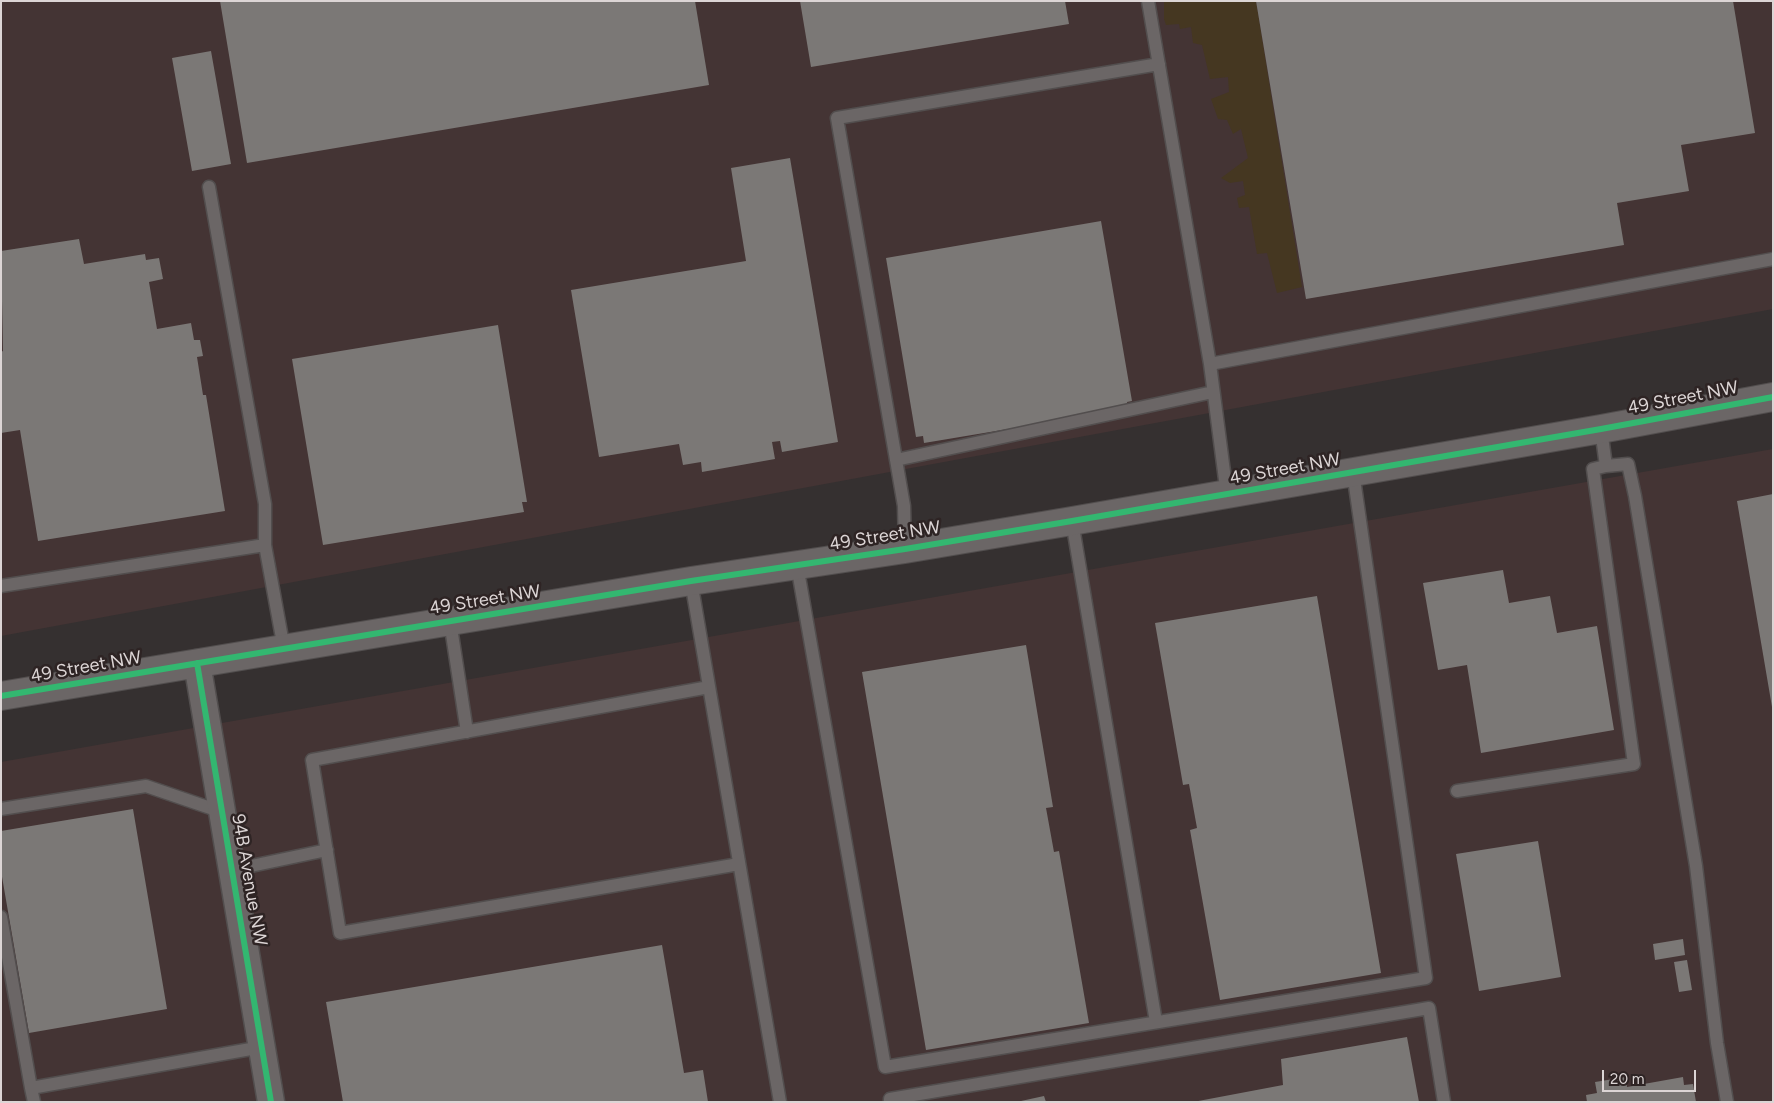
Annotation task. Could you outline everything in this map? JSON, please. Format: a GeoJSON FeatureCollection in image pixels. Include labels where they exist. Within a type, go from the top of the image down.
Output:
{"type":"FeatureCollection","features":[{"type":"Feature","properties":{"kind":"street","name":"49 Street NW"},"geometry":{"type":"LineString","coordinates":[[1,696],[691,581],[905,549],[1072,521],[1773,397]]}},
{"type":"Feature","properties":{"kind":"street","name":"94B Avenue NW"},"geometry":{"type":"LineString","coordinates":[[196,663],[270,1102]]}},
{"type":"Feature","properties":{"kind":"lane"},"geometry":{"type":"LineString","coordinates":[[1148,1],[1210,364],[1227,494]]}},
{"type":"Feature","properties":{"kind":"lane"},"geometry":{"type":"LineString","coordinates":[[905,549],[904,506],[837,118],[1159,64]]}},
{"type":"Feature","properties":{"kind":"lane"},"geometry":{"type":"LineString","coordinates":[[209,187],[265,504],[265,545],[284,648]]}},
{"type":"Feature","properties":{"kind":"lane"},"geometry":{"type":"LineString","coordinates":[[1210,364],[1773,259]]}},
{"type":"Feature","properties":{"kind":"lane"},"geometry":{"type":"LineString","coordinates":[[896,460],[1213,392]]}},
{"type":"Feature","properties":{"kind":"lane"},"geometry":{"type":"LineString","coordinates":[[1600,429],[1606,466]]}},
{"type":"Feature","properties":{"kind":"lane"},"geometry":{"type":"LineString","coordinates":[[1457,791],[1634,764],[1593,469],[1628,464],[1635,496],[1696,866],[1717,1043],[1727,1102]]}},
{"type":"Feature","properties":{"kind":"lane"},"geometry":{"type":"LineString","coordinates":[[797,565],[885,1067],[1426,978],[1353,472]]}},
{"type":"Feature","properties":{"kind":"lane"},"geometry":{"type":"LineString","coordinates":[[1072,521],[1156,1022]]}},
{"type":"Feature","properties":{"kind":"lane"},"geometry":{"type":"LineString","coordinates":[[1,586],[265,545]]}},
{"type":"Feature","properties":{"kind":"lane"},"geometry":{"type":"LineString","coordinates":[[691,581],[780,1102]]}},
{"type":"Feature","properties":{"kind":"lane"},"geometry":{"type":"LineString","coordinates":[[450,621],[467,732]]}},
{"type":"Feature","properties":{"kind":"lane"},"geometry":{"type":"LineString","coordinates":[[709,687],[312,760],[340,933],[739,864]]}},
{"type":"Feature","properties":{"kind":"lane"},"geometry":{"type":"LineString","coordinates":[[1,809],[146,786],[222,812]]}},
{"type":"Feature","properties":{"kind":"lane"},"geometry":{"type":"LineString","coordinates":[[232,870],[327,850]]}},
{"type":"Feature","properties":{"kind":"lane"},"geometry":{"type":"LineString","coordinates":[[1,917],[34,1102]]}},
{"type":"Feature","properties":{"kind":"lane"},"geometry":{"type":"LineString","coordinates":[[890,1102],[890,1099],[1429,1008],[1444,1102]]}},
{"type":"Feature","properties":{"kind":"lane"},"geometry":{"type":"LineString","coordinates":[[31,1088],[262,1047]]}},
{"type":"Feature","properties":{"kind":"shaded area"},"geometry":{"type":"Polygon","coordinates":[[[1,1],[1773,1],[1773,309],[1,636],[1,1]]]}},
{"type":"Feature","properties":{"kind":"shaded area"},"geometry":{"type":"Polygon","coordinates":[[[1164,1],[1256,1],[1302,287],[1277,293],[1267,253],[1257,254],[1249,207],[1239,208],[1237,198],[1245,195],[1243,181],[1230,183],[1221,178],[1248,158],[1241,129],[1233,134],[1227,120],[1218,119],[1211,99],[1229,92],[1228,77],[1210,79],[1202,45],[1193,43],[1191,27],[1180,29],[1179,24],[1166,25],[1164,1]]]}},
{"type":"Feature","properties":{"kind":"shaded area"},"geometry":{"type":"Polygon","coordinates":[[[1773,449],[1773,1102],[1,1102],[1,762],[1773,449]]]}},
{"type":"Feature","properties":{"kind":"building"},"geometry":{"type":"Polygon","coordinates":[[[220,1],[695,1],[709,85],[247,163],[220,1]]]}},
{"type":"Feature","properties":{"kind":"building"},"geometry":{"type":"Polygon","coordinates":[[[800,1],[1065,1],[1069,24],[811,67],[800,1]]]}},
{"type":"Feature","properties":{"kind":"building"},"geometry":{"type":"Polygon","coordinates":[[[1256,1],[1733,1],[1755,133],[1681,145],[1689,191],[1617,203],[1624,245],[1306,299],[1256,1]]]}},
{"type":"Feature","properties":{"kind":"building"},"geometry":{"type":"Polygon","coordinates":[[[211,51],[231,164],[192,171],[172,58],[211,51]]]}},
{"type":"Feature","properties":{"kind":"building"},"geometry":{"type":"Polygon","coordinates":[[[790,158],[838,442],[782,452],[780,441],[772,442],[775,459],[702,472],[701,462],[683,465],[679,444],[599,457],[571,290],[746,261],[731,168],[790,158]]]}},
{"type":"Feature","properties":{"kind":"building"},"geometry":{"type":"Polygon","coordinates":[[[1101,221],[1132,401],[1127,402],[1128,409],[924,443],[923,436],[916,437],[886,258],[1101,221]]]}},
{"type":"Feature","properties":{"kind":"building"},"geometry":{"type":"Polygon","coordinates":[[[79,239],[84,264],[145,254],[146,260],[159,258],[163,279],[149,282],[157,329],[191,323],[194,340],[200,340],[203,356],[197,357],[203,395],[206,395],[225,511],[38,541],[20,430],[1,433],[1,352],[3,351],[1,251],[79,239]]]}},
{"type":"Feature","properties":{"kind":"building"},"geometry":{"type":"Polygon","coordinates":[[[498,325],[527,502],[522,502],[524,512],[323,545],[292,359],[498,325]]]}},
{"type":"Feature","properties":{"kind":"building"},"geometry":{"type":"Polygon","coordinates":[[[1773,494],[1773,707],[1772,707],[1737,501],[1773,494]]]}},
{"type":"Feature","properties":{"kind":"building"},"geometry":{"type":"Polygon","coordinates":[[[1503,570],[1509,603],[1550,596],[1557,633],[1597,626],[1614,730],[1481,753],[1467,665],[1438,670],[1423,583],[1503,570]]]}},
{"type":"Feature","properties":{"kind":"building"},"geometry":{"type":"Polygon","coordinates":[[[1317,596],[1381,973],[1220,1000],[1190,830],[1197,828],[1189,784],[1183,785],[1155,623],[1317,596]]]}},
{"type":"Feature","properties":{"kind":"building"},"geometry":{"type":"Polygon","coordinates":[[[1026,645],[1053,807],[1046,808],[1054,852],[1059,851],[1089,1023],[926,1050],[862,672],[1026,645]]]}},
{"type":"Feature","properties":{"kind":"building"},"geometry":{"type":"Polygon","coordinates":[[[133,809],[167,1009],[29,1033],[1,871],[1,831],[133,809]]]}},
{"type":"Feature","properties":{"kind":"building"},"geometry":{"type":"Polygon","coordinates":[[[1538,841],[1561,977],[1479,991],[1456,854],[1538,841]]]}},
{"type":"Feature","properties":{"kind":"building"},"geometry":{"type":"Polygon","coordinates":[[[1683,939],[1685,955],[1655,960],[1653,944],[1683,939]]]}},
{"type":"Feature","properties":{"kind":"building"},"geometry":{"type":"Polygon","coordinates":[[[662,945],[684,1073],[703,1070],[708,1102],[343,1102],[326,1002],[662,945]]]}},
{"type":"Feature","properties":{"kind":"building"},"geometry":{"type":"Polygon","coordinates":[[[1687,960],[1692,990],[1679,992],[1674,962],[1687,960]]]}},
{"type":"Feature","properties":{"kind":"building"},"geometry":{"type":"Polygon","coordinates":[[[1407,1037],[1419,1102],[1193,1102],[1283,1085],[1281,1059],[1407,1037]]]}},
{"type":"Feature","properties":{"kind":"building"},"geometry":{"type":"Polygon","coordinates":[[[1626,1077],[1627,1087],[1683,1077],[1684,1085],[1693,1084],[1696,1102],[1587,1102],[1586,1095],[1597,1093],[1595,1082],[1626,1077]]]}},
{"type":"Feature","properties":{"kind":"building"},"geometry":{"type":"Polygon","coordinates":[[[1044,1096],[1046,1102],[1021,1102],[1021,1101],[1044,1096]]]}},
{"type":"Feature","properties":{"kind":"cycle path"},"geometry":{"type":"LineString","coordinates":[[1,696],[691,581],[905,549],[1072,521],[1601,429],[1773,397]]}},
{"type":"Feature","properties":{"kind":"cycle path"},"geometry":{"type":"LineString","coordinates":[[197,663],[271,1102]]}}]}
